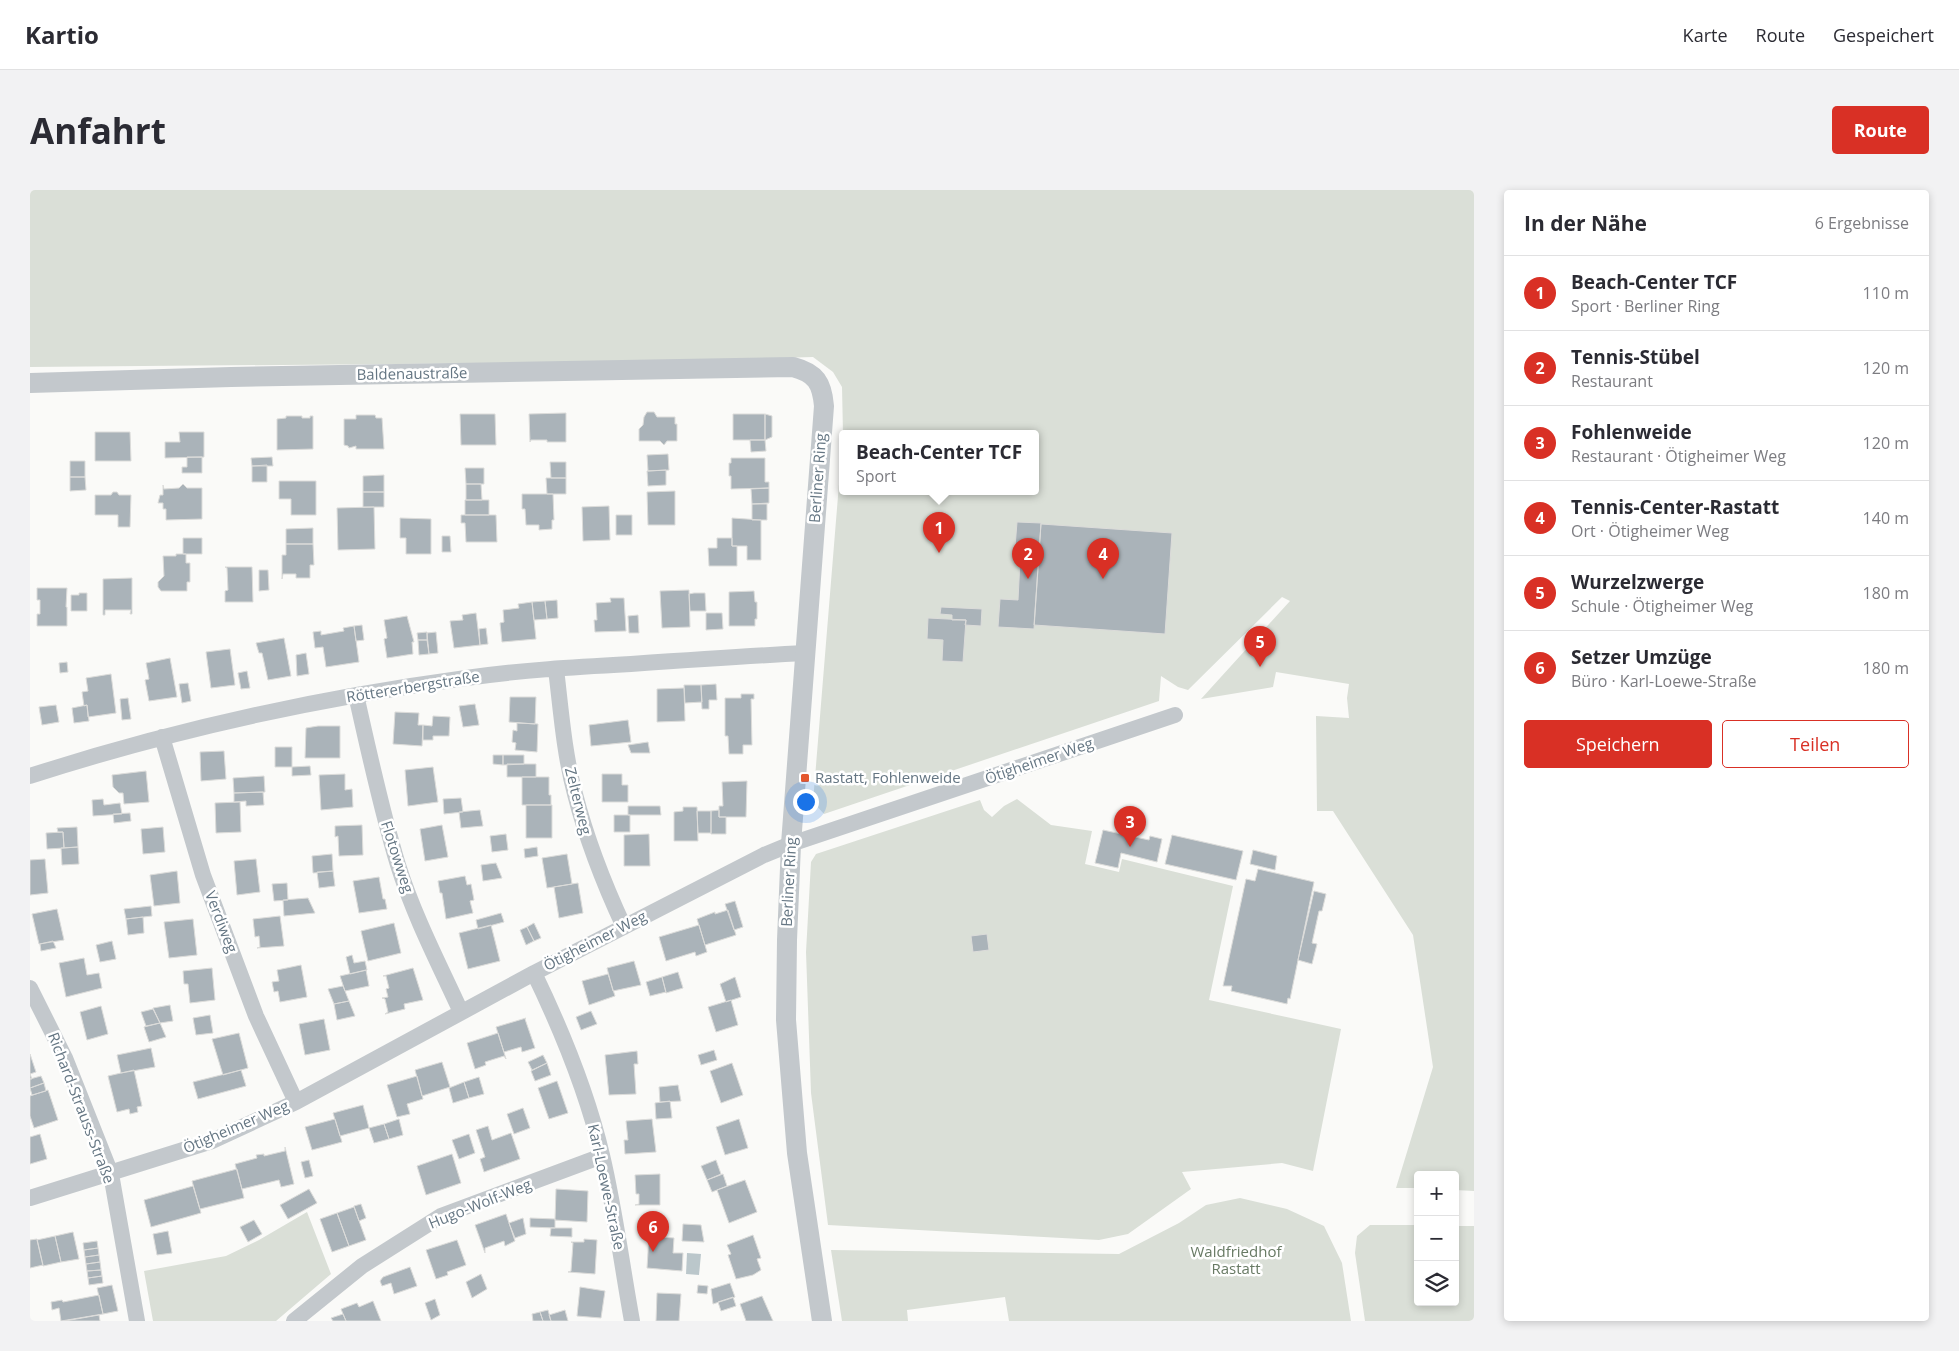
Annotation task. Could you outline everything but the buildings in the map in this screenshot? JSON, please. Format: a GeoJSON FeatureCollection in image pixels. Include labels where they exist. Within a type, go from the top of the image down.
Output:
{"type":"FeatureCollection","features":[{"type":"Feature","properties":{"kind":"street","name":"Baldenaustraße"},"geometry":{"type":"LineString","coordinates":[[30,383],[231,377],[793,367]]}},
{"type":"Feature","properties":{"kind":"street","name":"Berliner Ring"},"geometry":{"type":"LineString","coordinates":[[793,367],[811,374],[818,382],[823,393],[824,406],[791,844],[786,940],[786,1020],[797,1153],[822,1321]]}},
{"type":"Feature","properties":{"kind":"street","name":"Röttererbergstraße"},"geometry":{"type":"LineString","coordinates":[[30,776],[162,737],[261,713],[356,695],[467,678],[556,669],[805,653]]}},
{"type":"Feature","properties":{"kind":"street","name":"Zelterweg"},"geometry":{"type":"LineString","coordinates":[[556,669],[564,741],[574,792],[601,876],[624,927]]}},
{"type":"Feature","properties":{"kind":"street","name":"Flotowweg"},"geometry":{"type":"LineString","coordinates":[[356,695],[384,816],[398,866],[418,919],[461,1012]]}},
{"type":"Feature","properties":{"kind":"street","name":"Ötigheimer Weg"},"geometry":{"type":"LineString","coordinates":[[30,1198],[212,1141],[296,1102],[534,973],[714,879],[791,844],[1175,715]]}},
{"type":"Feature","properties":{"kind":"street","name":"Verdiweg"},"geometry":{"type":"LineString","coordinates":[[162,737],[203,875],[256,1016],[296,1102]]}},
{"type":"Feature","properties":{"kind":"street","name":"Karl-Loewe-Straße"},"geometry":{"type":"LineString","coordinates":[[534,973],[555,1018],[574,1066],[602,1156],[632,1321]]}},
{"type":"Feature","properties":{"kind":"street","name":"Richard-Strauss-Straße"},"geometry":{"type":"LineString","coordinates":[[30,988],[65,1058],[110,1174],[137,1321]]}},
{"type":"Feature","properties":{"kind":"street","name":"Hugo-Wolf-Weg"},"geometry":{"type":"LineString","coordinates":[[294,1321],[362,1266],[441,1216],[602,1156]]}},
{"type":"Feature","properties":{"kind":"green space"},"geometry":{"type":"Polygon","coordinates":[[[30,190],[1474,190],[1474,1191],[1459,1190],[1459,1171],[1414,1171],[1414,1188],[1396,1188],[1433,1067],[1413,935],[1333,811],[1317,811],[1316,716],[1349,718],[1347,698],[1349,684],[1276,672],[1273,687],[1201,699],[1290,601],[1282,597],[1188,690],[1178,687],[1161,676],[1159,701],[824,814],[813,802],[839,484],[839,495],[1039,495],[1039,430],[843,430],[842,387],[833,372],[813,357],[632,362],[30,367],[30,190]]]}},
{"type":"Feature","properties":{"kind":"green space"},"geometry":{"type":"Polygon","coordinates":[[[1017,799],[1051,825],[1092,831],[1085,864],[1119,872],[1122,859],[1233,886],[1209,1000],[1341,1029],[1313,1171],[1282,1163],[1182,1172],[1191,1189],[1128,1234],[1099,1240],[828,1225],[811,1093],[806,952],[811,862],[816,854],[980,800],[984,810],[992,817],[1004,806],[1017,799]]]}},
{"type":"Feature","properties":{"kind":"green space","name":"Waldfriedhof Rastatt"},"geometry":{"type":"Polygon","coordinates":[[[1240,1198],[1287,1209],[1324,1226],[1342,1263],[1351,1321],[1009,1321],[1005,1297],[907,1310],[908,1321],[842,1321],[831,1250],[1119,1254],[1179,1223],[1206,1205],[1240,1198]]]}},
{"type":"Feature","properties":{"kind":"green space"},"geometry":{"type":"Polygon","coordinates":[[[307,1212],[331,1274],[276,1321],[153,1321],[144,1271],[226,1256],[259,1240],[307,1212]]]}},
{"type":"Feature","properties":{"kind":"green space"},"geometry":{"type":"Polygon","coordinates":[[[1370,1225],[1414,1225],[1414,1306],[1459,1306],[1459,1226],[1474,1226],[1474,1321],[1365,1321],[1355,1253],[1357,1236],[1370,1225]]]}},
{"type":"Feature","properties":{"kind":"shaded area"},"geometry":{"type":"Polygon","coordinates":[[[687,1253],[701,1254],[699,1275],[686,1274],[687,1253]]]}},
{"type":"Feature","properties":{"kind":"place","name":"Beach-Center TCF"},"geometry":{"type":"Point","coordinates":[939,553]}},
{"type":"Feature","properties":{"kind":"place","name":"Tennis-Stübel"},"geometry":{"type":"Point","coordinates":[1028,579]}},
{"type":"Feature","properties":{"kind":"place","name":"Tennis-Center-Rastatt"},"geometry":{"type":"Point","coordinates":[1103,579]}},
{"type":"Feature","properties":{"kind":"place","name":"Wurzelzwerge"},"geometry":{"type":"Point","coordinates":[1260,667]}},
{"type":"Feature","properties":{"kind":"place","name":"Rastatt, Fohlenweide"},"geometry":{"type":"Point","coordinates":[805,778]}},
{"type":"Feature","properties":{"kind":"place","name":"Fohlenweide"},"geometry":{"type":"Point","coordinates":[1130,847]}},
{"type":"Feature","properties":{"kind":"place","name":"Setzer Umzüge"},"geometry":{"type":"Point","coordinates":[653,1252]}}]}
